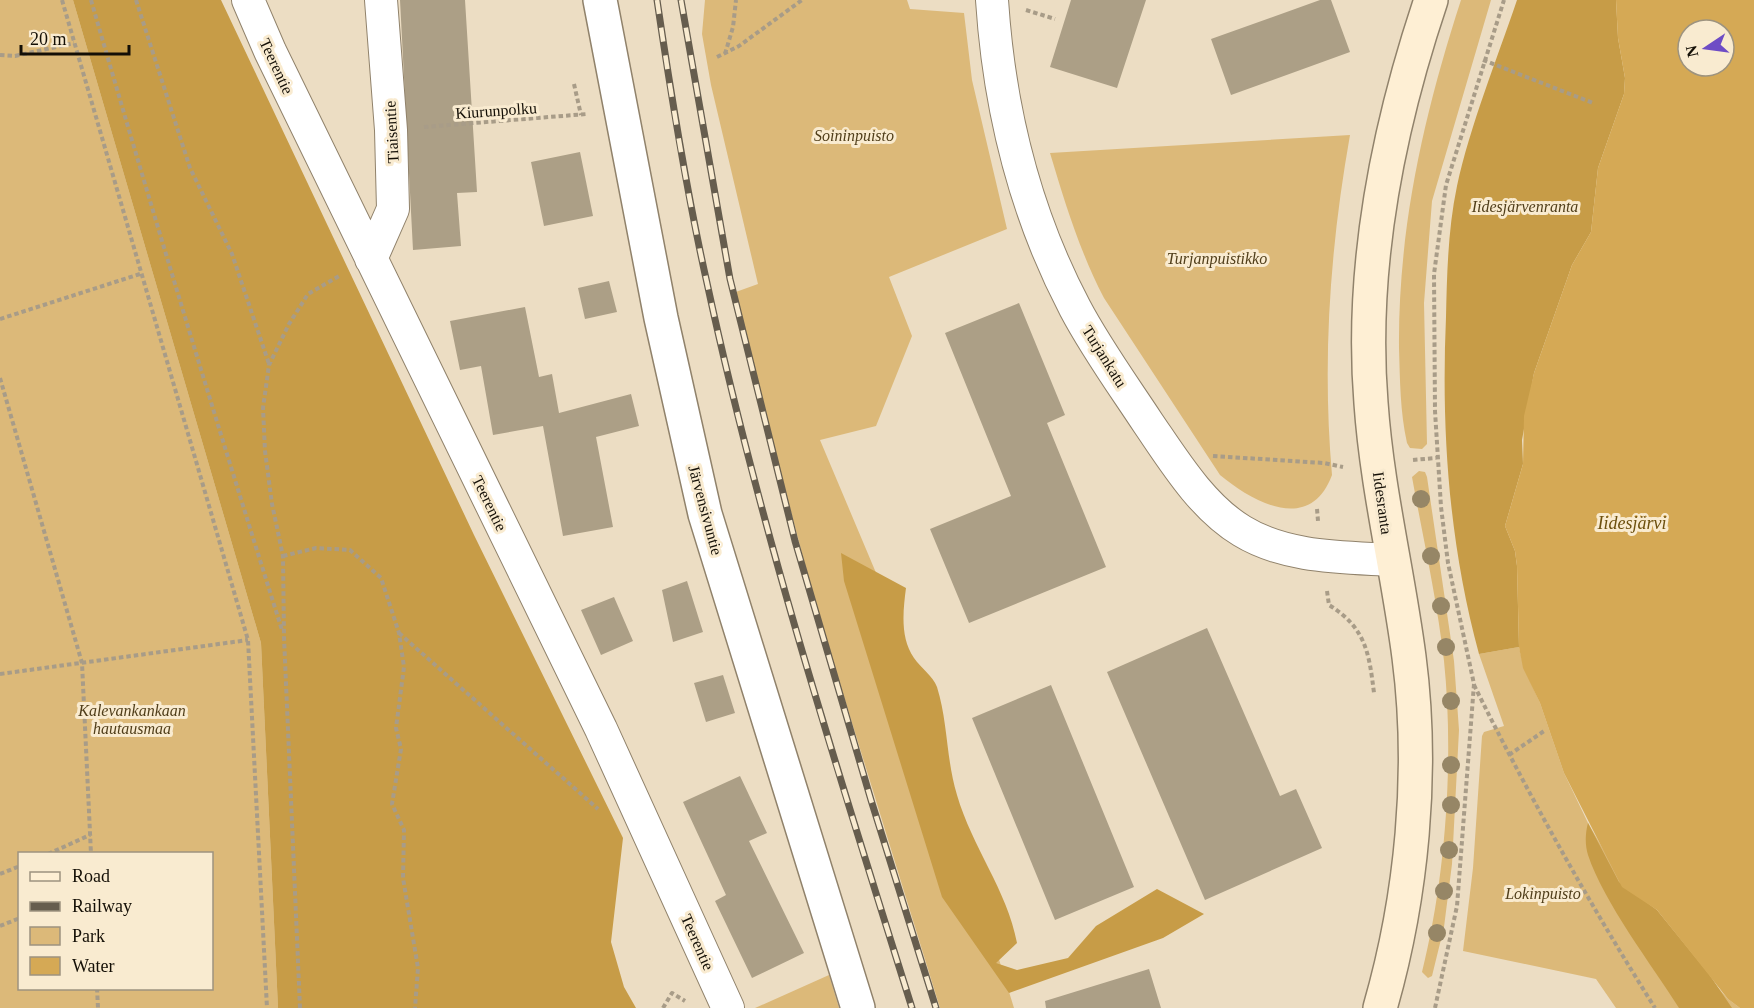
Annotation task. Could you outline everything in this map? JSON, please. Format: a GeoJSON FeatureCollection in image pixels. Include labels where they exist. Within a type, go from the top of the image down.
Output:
{"type":"FeatureCollection","features":[{"type":"Feature","properties":{"kind":"main road","name":"Iidesranta"},"geometry":{"type":"LineString","coordinates":[[1380,1008],[1399,918],[1413,786],[1409,657],[1384,522],[1371,402],[1371,304],[1376,227],[1386,166],[1402,98],[1431,0]]}},
{"type":"Feature","properties":{"kind":"street","name":"Teerentie"},"geometry":{"type":"LineString","coordinates":[[248,0],[270,51],[601,729],[728,1008]]}},
{"type":"Feature","properties":{"kind":"street","name":"Tiaisentie"},"geometry":{"type":"LineString","coordinates":[[371,259],[393,209],[391,130],[381,0]]}},
{"type":"Feature","properties":{"kind":"street","name":"Järvensivuntie"},"geometry":{"type":"LineString","coordinates":[[600,0],[661,318],[705,514],[858,1008]]}},
{"type":"Feature","properties":{"kind":"street","name":"Turjankatu"},"geometry":{"type":"LineString","coordinates":[[1004,3],[997,60],[1023,177],[1047,246],[1076,310],[1170,454],[1216,512],[1242,531],[1278,546],[1322,555],[1392,560]]}},
{"type":"Feature","properties":{"kind":"path"},"geometry":{"type":"LineString","coordinates":[[62,0],[248,640],[267,1008]]}},
{"type":"Feature","properties":{"kind":"path"},"geometry":{"type":"LineString","coordinates":[[91,0],[175,278],[195,353],[284,637]]}},
{"type":"Feature","properties":{"kind":"path"},"geometry":{"type":"LineString","coordinates":[[136,0],[190,168],[232,254],[269,365]]}},
{"type":"Feature","properties":{"kind":"path"},"geometry":{"type":"LineString","coordinates":[[725,54],[734,19],[736,0]]}},
{"type":"Feature","properties":{"kind":"path"},"geometry":{"type":"LineString","coordinates":[[717,57],[725,54],[802,0]]}},
{"type":"Feature","properties":{"kind":"path"},"geometry":{"type":"LineString","coordinates":[[1504,0],[1483,60],[1446,185],[1434,274],[1435,435],[1448,564],[1474,684],[1509,755],[1592,907],[1655,1008]]}},
{"type":"Feature","properties":{"kind":"path"},"geometry":{"type":"LineString","coordinates":[[1004,3],[1055,19]]}},
{"type":"Feature","properties":{"kind":"path"},"geometry":{"type":"LineString","coordinates":[[0,56],[15,57],[74,43]]}},
{"type":"Feature","properties":{"kind":"path"},"geometry":{"type":"LineString","coordinates":[[1483,60],[1593,103]]}},
{"type":"Feature","properties":{"kind":"path"},"geometry":{"type":"LineString","coordinates":[[574,84],[581,115]]}},
{"type":"Feature","properties":{"kind":"path","name":"Kiurunpolku"},"geometry":{"type":"LineString","coordinates":[[435,126],[558,118]]}},
{"type":"Feature","properties":{"kind":"path"},"geometry":{"type":"LineString","coordinates":[[0,320],[140,274]]}},
{"type":"Feature","properties":{"kind":"path"},"geometry":{"type":"LineString","coordinates":[[300,1008],[284,637],[283,556],[272,504],[265,451],[264,408],[269,365],[308,294]]}},
{"type":"Feature","properties":{"kind":"path"},"geometry":{"type":"LineString","coordinates":[[0,378],[82,663],[91,852]]}},
{"type":"Feature","properties":{"kind":"path"},"geometry":{"type":"LineString","coordinates":[[1170,454],[1324,463],[1340,467]]}},
{"type":"Feature","properties":{"kind":"path"},"geometry":{"type":"LineString","coordinates":[[283,556],[316,548],[350,550],[381,578],[399,633],[404,667],[396,728],[401,749],[392,804],[404,830],[403,878],[418,968],[415,1008]]}},
{"type":"Feature","properties":{"kind":"path"},"geometry":{"type":"LineString","coordinates":[[1322,555],[1329,605],[1344,614],[1358,628],[1369,657],[1375,700]]}},
{"type":"Feature","properties":{"kind":"path"},"geometry":{"type":"LineString","coordinates":[[399,633],[602,812]]}},
{"type":"Feature","properties":{"kind":"path"},"geometry":{"type":"LineString","coordinates":[[0,674],[248,640]]}},
{"type":"Feature","properties":{"kind":"path"},"geometry":{"type":"LineString","coordinates":[[1435,1008],[1457,906],[1474,684]]}},
{"type":"Feature","properties":{"kind":"path"},"geometry":{"type":"LineString","coordinates":[[1509,755],[1544,731]]}},
{"type":"Feature","properties":{"kind":"path"},"geometry":{"type":"LineString","coordinates":[[53,852],[90,836]]}},
{"type":"Feature","properties":{"kind":"path"},"geometry":{"type":"LineString","coordinates":[[0,874],[18,867]]}},
{"type":"Feature","properties":{"kind":"path"},"geometry":{"type":"LineString","coordinates":[[0,927],[18,919]]}},
{"type":"Feature","properties":{"kind":"path"},"geometry":{"type":"LineString","coordinates":[[97,990],[98,1008]]}},
{"type":"Feature","properties":{"kind":"path"},"geometry":{"type":"LineString","coordinates":[[663,1008],[672,993],[690,1003]]}},
{"type":"Feature","properties":{"kind":"green space","name":"Kalevankankaan hautausmaa"},"geometry":{"type":"Polygon","coordinates":[[[0,0],[73,0],[261,643],[278,1008],[0,1008],[0,0]]]}},
{"type":"Feature","properties":{"kind":"green space"},"geometry":{"type":"Polygon","coordinates":[[[73,0],[221,0],[474,535],[623,838],[611,942],[624,987],[636,1008],[278,1008],[261,643],[73,0]]]}},
{"type":"Feature","properties":{"kind":"green space","name":"Soininpuisto"},"geometry":{"type":"Polygon","coordinates":[[[705,0],[907,0],[910,9],[964,13],[972,80],[1007,229],[889,277],[912,336],[876,426],[820,440],[890,606],[1014,1008],[940,1008],[816,606],[733,293],[758,284],[711,85],[702,34],[705,0]]]}},
{"type":"Feature","properties":{"kind":"green space"},"geometry":{"type":"Polygon","coordinates":[[[1461,0],[1491,0],[1432,201],[1424,303],[1427,444],[1422,449],[1410,448],[1407,443],[1402,408],[1399,348],[1400,303],[1408,215],[1425,129],[1461,0]]]}},
{"type":"Feature","properties":{"kind":"green space","name":"Iidesjärvenranta"},"geometry":{"type":"Polygon","coordinates":[[[1517,0],[1616,0],[1618,38],[1625,78],[1624,94],[1598,168],[1591,232],[1572,265],[1534,373],[1522,440],[1523,464],[1505,526],[1515,551],[1517,566],[1519,647],[1479,654],[1460,571],[1449,487],[1445,402],[1448,251],[1462,163],[1517,0]]]}},
{"type":"Feature","properties":{"kind":"green space","name":"Turjanpuistikko"},"geometry":{"type":"Polygon","coordinates":[[[1350,135],[1337,220],[1330,304],[1328,389],[1332,475],[1322,493],[1310,504],[1296,508],[1280,508],[1249,495],[1220,475],[1104,298],[1080,245],[1050,153],[1350,135]]]}},
{"type":"Feature","properties":{"kind":"green space"},"geometry":{"type":"Polygon","coordinates":[[[1419,471],[1425,472],[1427,477],[1454,661],[1459,730],[1452,864],[1444,927],[1432,976],[1428,978],[1422,972],[1437,897],[1442,857],[1448,777],[1448,737],[1441,638],[1412,477],[1419,471]]]}},
{"type":"Feature","properties":{"kind":"green space"},"geometry":{"type":"Polygon","coordinates":[[[841,553],[906,588],[904,615],[906,642],[914,658],[933,679],[937,687],[957,795],[971,833],[1006,905],[1017,943],[996,963],[1017,970],[1068,958],[1096,926],[1157,889],[1204,914],[1163,938],[1009,993],[942,897],[844,581],[841,553]]]}},
{"type":"Feature","properties":{"kind":"green space","name":"Lokinpuisto"},"geometry":{"type":"Polygon","coordinates":[[[1519,647],[1524,668],[1540,703],[1564,773],[1588,823],[1617,873],[1728,999],[1740,1008],[1616,1008],[1596,979],[1463,951],[1473,868],[1482,736],[1484,732],[1504,726],[1479,654],[1519,647]]]}},
{"type":"Feature","properties":{"kind":"green space"},"geometry":{"type":"Polygon","coordinates":[[[1588,823],[1619,882],[1657,910],[1709,974],[1732,1008],[1679,1008],[1629,933],[1595,874],[1586,847],[1588,823]]]}},
{"type":"Feature","properties":{"kind":"green space"},"geometry":{"type":"Polygon","coordinates":[[[829,975],[839,1008],[755,1008],[829,975]]]}},
{"type":"Feature","properties":{"kind":"water","name":"Iidesjärvi"},"geometry":{"type":"Polygon","coordinates":[[[1616,0],[1754,0],[1754,1008],[1740,1008],[1728,999],[1657,910],[1622,887],[1564,773],[1540,703],[1523,668],[1519,647],[1517,566],[1515,551],[1505,526],[1523,464],[1524,416],[1534,373],[1572,265],[1591,232],[1598,168],[1624,94],[1625,78],[1618,38],[1616,0]]]}},
{"type":"Feature","properties":{"kind":"building"},"geometry":{"type":"Polygon","coordinates":[[[400,0],[465,0],[477,192],[457,193],[461,246],[413,250],[400,0]]]}},
{"type":"Feature","properties":{"kind":"building"},"geometry":{"type":"Polygon","coordinates":[[[1071,0],[1146,0],[1117,88],[1050,67],[1071,0]]]}},
{"type":"Feature","properties":{"kind":"building"},"geometry":{"type":"Polygon","coordinates":[[[1320,0],[1331,0],[1350,52],[1231,95],[1211,39],[1320,0]]]}},
{"type":"Feature","properties":{"kind":"building"},"geometry":{"type":"Polygon","coordinates":[[[580,152],[593,216],[544,226],[531,162],[580,152]]]}},
{"type":"Feature","properties":{"kind":"building"},"geometry":{"type":"Polygon","coordinates":[[[609,281],[617,312],[585,319],[578,288],[609,281]]]}},
{"type":"Feature","properties":{"kind":"building"},"geometry":{"type":"Polygon","coordinates":[[[1019,303],[1065,415],[1047,423],[1106,567],[969,623],[930,529],[1011,496],[945,333],[1019,303]]]}},
{"type":"Feature","properties":{"kind":"building"},"geometry":{"type":"Polygon","coordinates":[[[525,307],[539,377],[552,374],[559,413],[631,394],[639,426],[596,437],[613,527],[563,536],[543,426],[493,435],[481,366],[460,370],[450,321],[525,307]]]}},
{"type":"Feature","properties":{"kind":"building"},"geometry":{"type":"Polygon","coordinates":[[[687,581],[703,632],[673,642],[662,590],[687,581]]]}},
{"type":"Feature","properties":{"kind":"building"},"geometry":{"type":"Polygon","coordinates":[[[614,597],[633,641],[601,655],[581,610],[614,597]]]}},
{"type":"Feature","properties":{"kind":"building"},"geometry":{"type":"Polygon","coordinates":[[[1207,628],[1280,796],[1296,789],[1322,848],[1205,900],[1107,672],[1207,628]]]}},
{"type":"Feature","properties":{"kind":"building"},"geometry":{"type":"Polygon","coordinates":[[[723,675],[735,713],[706,722],[694,683],[723,675]]]}},
{"type":"Feature","properties":{"kind":"building"},"geometry":{"type":"Polygon","coordinates":[[[1051,685],[1134,887],[1055,920],[972,718],[1051,685]]]}},
{"type":"Feature","properties":{"kind":"building"},"geometry":{"type":"Polygon","coordinates":[[[740,776],[767,833],[749,841],[804,953],[752,978],[715,901],[726,895],[683,802],[740,776]]]}},
{"type":"Feature","properties":{"kind":"building"},"geometry":{"type":"Polygon","coordinates":[[[1149,969],[1161,1008],[1046,1008],[1045,1001],[1149,969]]]}},
{"type":"Feature","properties":{"kind":"railway"},"geometry":{"type":"LineString","coordinates":[[657,0],[692,213],[751,466],[801,648],[912,1008]]}},
{"type":"Feature","properties":{"kind":"railway"},"geometry":{"type":"LineString","coordinates":[[681,0],[730,279],[795,541],[871,800],[936,1008]]}}]}
